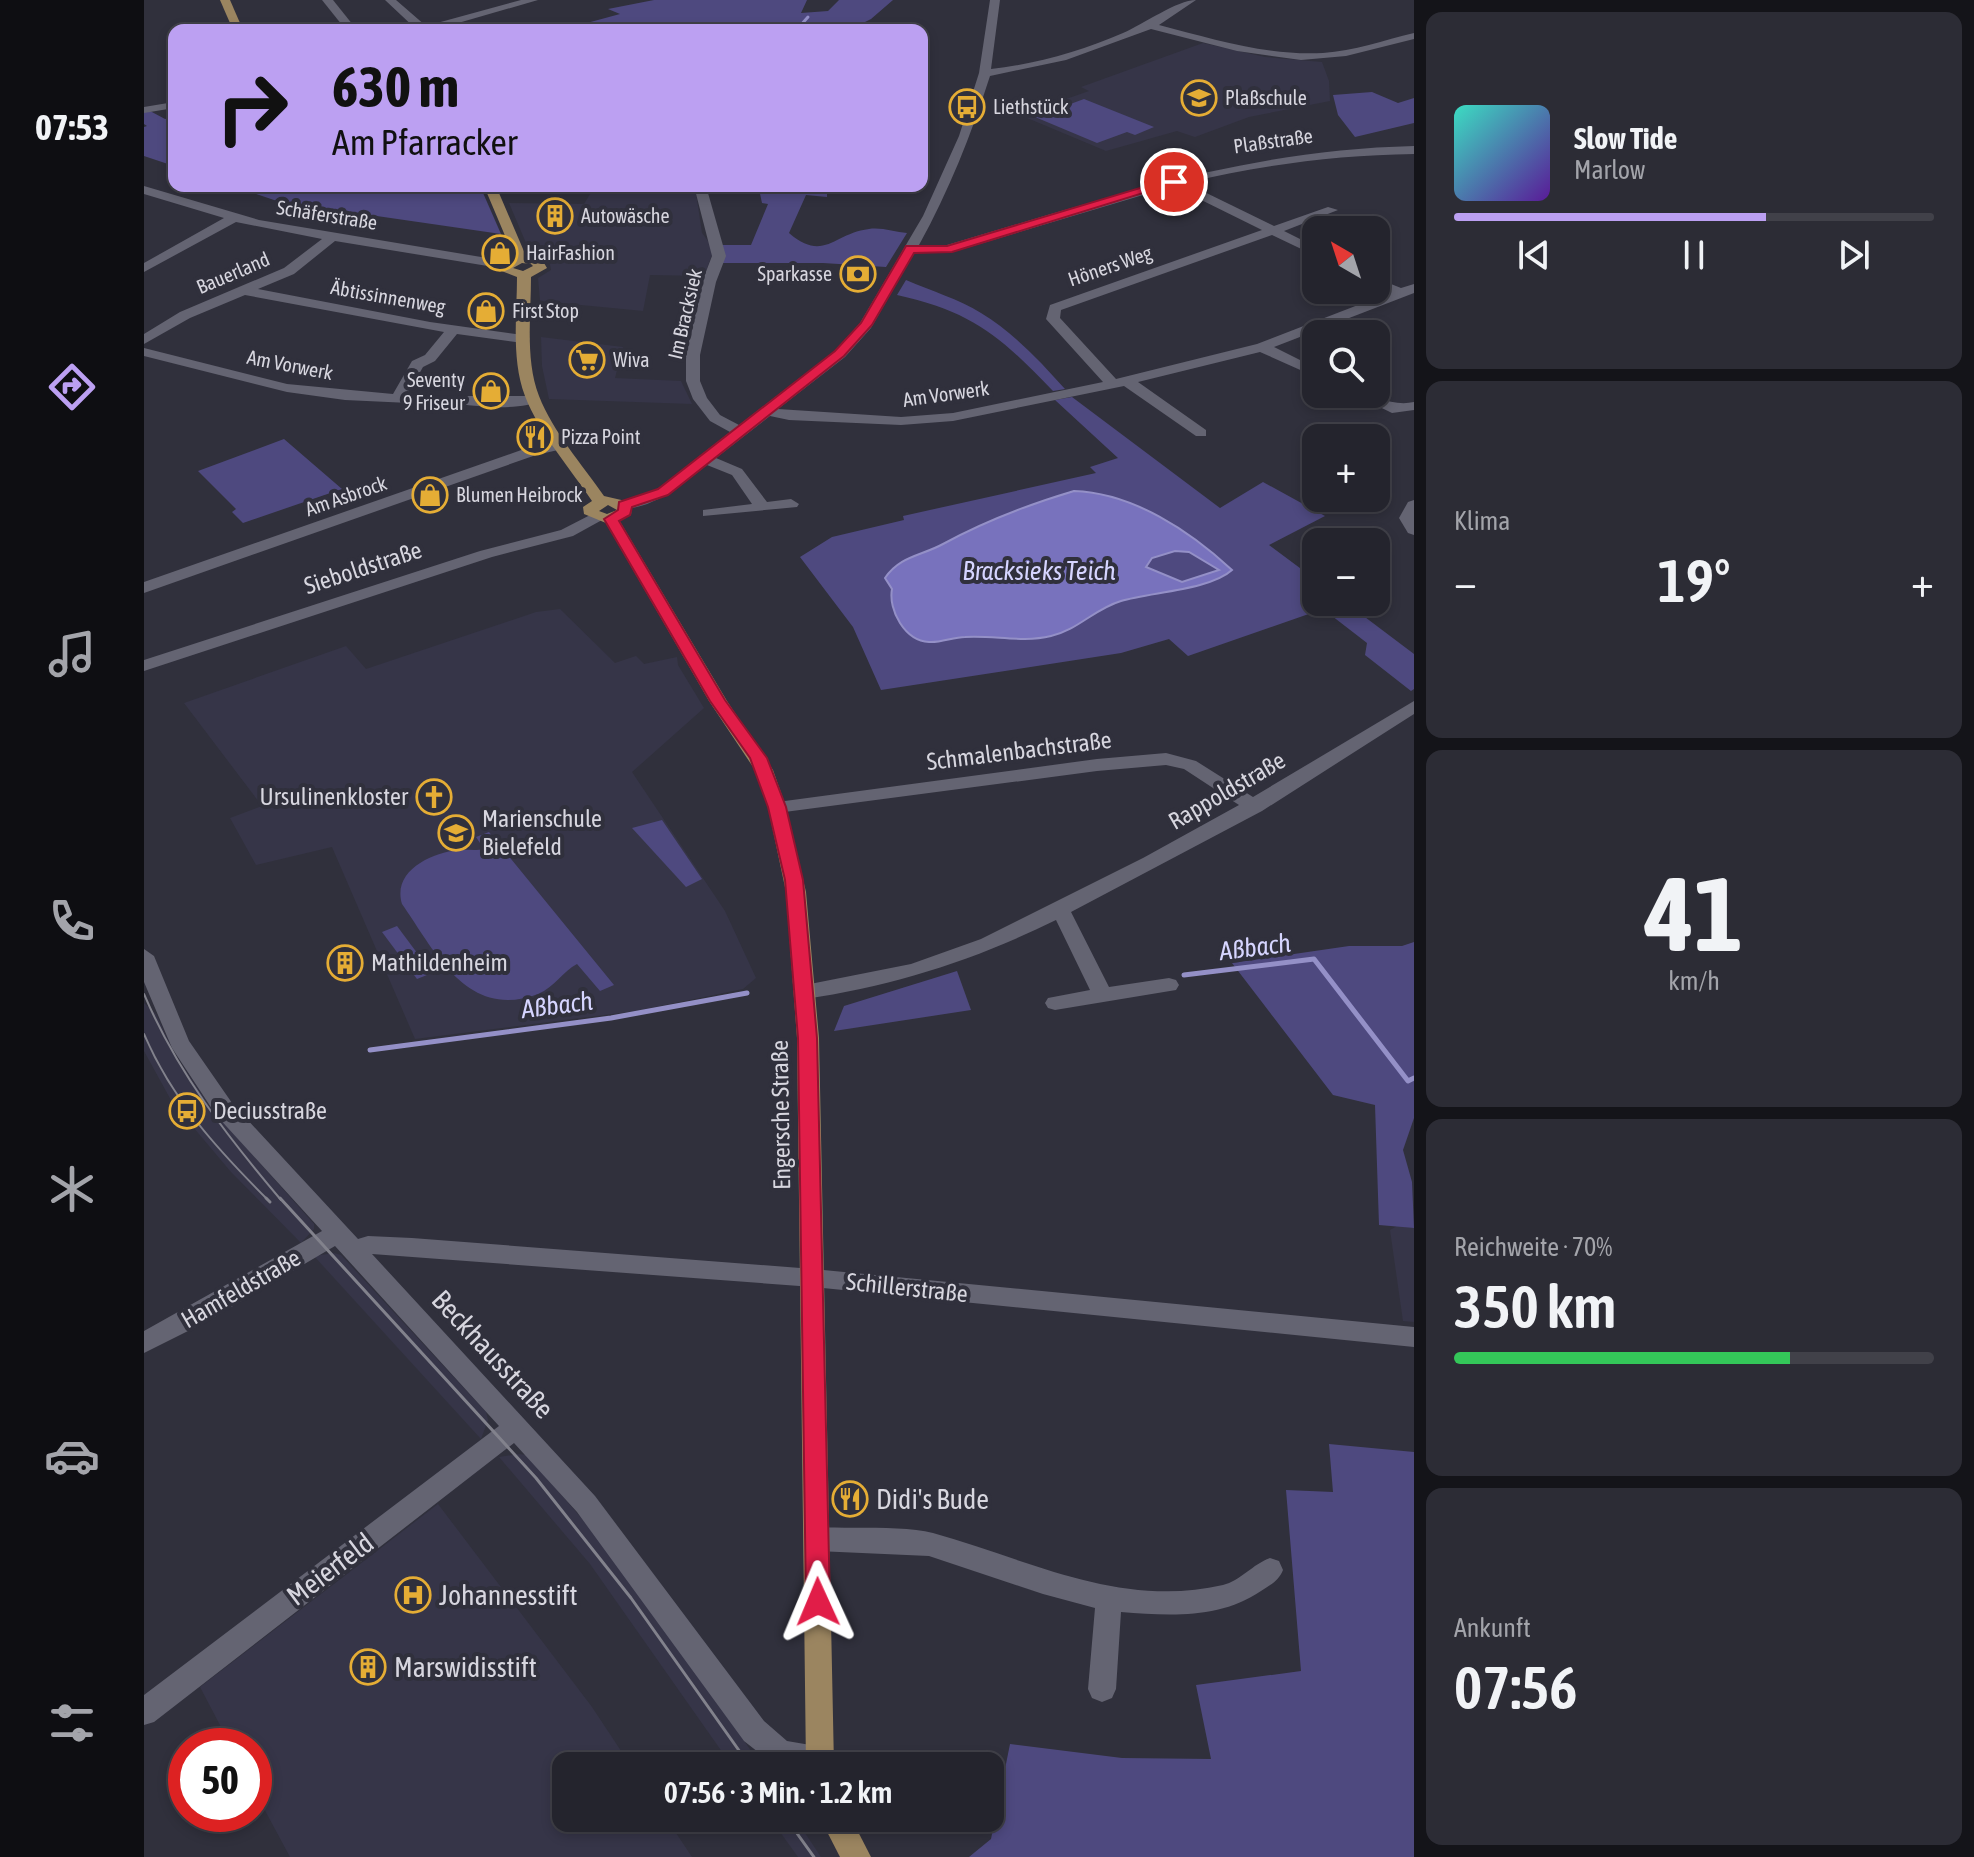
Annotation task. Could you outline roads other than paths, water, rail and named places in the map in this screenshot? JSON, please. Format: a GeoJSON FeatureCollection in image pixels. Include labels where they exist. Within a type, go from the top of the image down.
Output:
{"type":"FeatureCollection","features":[{"type":"Feature","properties":{"kind":"main road"},"geometry":{"type":"LineString","coordinates":[[225,0],[235,24]]}},
{"type":"Feature","properties":{"kind":"main road","name":"Engersche Straße"},"geometry":{"type":"LineString","coordinates":[[492,192],[522,267],[523,339],[533,400],[726,714],[758,758],[777,807],[796,892],[805,992],[813,1278],[819,1752]]}},
{"type":"Feature","properties":{"kind":"main road"},"geometry":{"type":"LineString","coordinates":[[506,265],[508,272],[522,267]]}},
{"type":"Feature","properties":{"kind":"main road"},"geometry":{"type":"LineString","coordinates":[[602,512],[625,512],[624,505]]}},
{"type":"Feature","properties":{"kind":"main road"},"geometry":{"type":"LineString","coordinates":[[843,1832],[856,1857]]}},
{"type":"Feature","properties":{"kind":"street"},"geometry":{"type":"LineString","coordinates":[[327,0],[347,24]]}},
{"type":"Feature","properties":{"kind":"street"},"geometry":{"type":"LineString","coordinates":[[390,0],[416,24]]}},
{"type":"Feature","properties":{"kind":"street"},"geometry":{"type":"LineString","coordinates":[[445,24],[533,0]]}},
{"type":"Feature","properties":{"kind":"street"},"geometry":{"type":"LineString","coordinates":[[624,505],[663,492],[854,340],[929,216],[965,136],[985,70],[995,0]]}},
{"type":"Feature","properties":{"kind":"street"},"geometry":{"type":"LineString","coordinates":[[985,70],[1030,65],[1152,26],[1191,0]]}},
{"type":"Feature","properties":{"kind":"street"},"geometry":{"type":"LineString","coordinates":[[1152,26],[1248,51],[1296,56],[1350,53],[1414,36]]}},
{"type":"Feature","properties":{"kind":"street"},"geometry":{"type":"LineString","coordinates":[[144,110],[168,106]]}},
{"type":"Feature","properties":{"kind":"street","name":"Plaßstraße"},"geometry":{"type":"LineString","coordinates":[[910,249],[948,249],[1233,167],[1303,156],[1414,150]]}},
{"type":"Feature","properties":{"kind":"street"},"geometry":{"type":"LineString","coordinates":[[1174,182],[1302,245]]}},
{"type":"Feature","properties":{"kind":"street","name":"Schäferstraße"},"geometry":{"type":"LineString","coordinates":[[144,190],[235,217],[332,237],[506,265]]}},
{"type":"Feature","properties":{"kind":"street","name":"Im Bracksiek"},"geometry":{"type":"LineString","coordinates":[[702,192],[719,256],[709,282],[692,364],[693,381],[700,399],[715,418],[741,432]]}},
{"type":"Feature","properties":{"kind":"street"},"geometry":{"type":"LineString","coordinates":[[1273,230],[1332,210]]}},
{"type":"Feature","properties":{"kind":"street"},"geometry":{"type":"LineString","coordinates":[[144,268],[235,217]]}},
{"type":"Feature","properties":{"kind":"street","name":"Höners Weg"},"geometry":{"type":"LineString","coordinates":[[1120,382],[1053,319],[1055,308],[1273,230]]}},
{"type":"Feature","properties":{"kind":"street","name":"Bauerland"},"geometry":{"type":"LineString","coordinates":[[144,340],[185,315],[289,271],[332,237]]}},
{"type":"Feature","properties":{"kind":"street"},"geometry":{"type":"LineString","coordinates":[[144,255],[158,260]]}},
{"type":"Feature","properties":{"kind":"street","name":"Am Vorwerk"},"geometry":{"type":"LineString","coordinates":[[767,411],[789,416],[925,420],[1120,382],[1262,347],[1407,290]]}},
{"type":"Feature","properties":{"kind":"street","name":"Äbtissinnenweg"},"geometry":{"type":"LineString","coordinates":[[246,291],[523,339]]}},
{"type":"Feature","properties":{"kind":"street"},"geometry":{"type":"LineString","coordinates":[[398,397],[417,364],[430,358],[454,329]]}},
{"type":"Feature","properties":{"kind":"street"},"geometry":{"type":"LineString","coordinates":[[1262,347],[1302,366]]}},
{"type":"Feature","properties":{"kind":"street","name":"Am Vorwerk"},"geometry":{"type":"LineString","coordinates":[[144,352],[287,388],[345,396],[431,400]]}},
{"type":"Feature","properties":{"kind":"street"},"geometry":{"type":"LineString","coordinates":[[1120,382],[1199,432],[1216,425]]}},
{"type":"Feature","properties":{"kind":"street"},"geometry":{"type":"LineString","coordinates":[[460,400],[533,400]]}},
{"type":"Feature","properties":{"kind":"street"},"geometry":{"type":"LineString","coordinates":[[1390,407],[1397,410],[1414,406]]}},
{"type":"Feature","properties":{"kind":"street","name":"Am Asbrock"},"geometry":{"type":"LineString","coordinates":[[144,588],[532,451],[562,445]]}},
{"type":"Feature","properties":{"kind":"street"},"geometry":{"type":"LineString","coordinates":[[706,459],[737,472],[763,507]]}},
{"type":"Feature","properties":{"kind":"street"},"geometry":{"type":"LineString","coordinates":[[709,513],[791,504]]}},
{"type":"Feature","properties":{"kind":"street"},"geometry":{"type":"LineString","coordinates":[[1414,505],[1407,518],[1414,530]]}},
{"type":"Feature","properties":{"kind":"street","name":"Sieboldstraße"},"geometry":{"type":"LineString","coordinates":[[144,666],[486,554],[567,533],[602,512]]}},
{"type":"Feature","properties":{"kind":"street","name":"Rappoldstraße"},"geometry":{"type":"LineString","coordinates":[[805,992],[875,980],[944,960],[1060,909],[1255,807],[1414,706]]}},
{"type":"Feature","properties":{"kind":"street","name":"Schmalenbachstraße"},"geometry":{"type":"LineString","coordinates":[[777,807],[1097,765],[1166,759],[1190,765],[1255,807]]}},
{"type":"Feature","properties":{"kind":"street"},"geometry":{"type":"LineString","coordinates":[[1060,909],[1103,995]]}},
{"type":"Feature","properties":{"kind":"street","name":"Beckhausstraße"},"geometry":{"type":"LineString","coordinates":[[144,956],[150,989],[207,1087],[256,1147],[517,1427],[613,1538],[754,1731],[780,1752]]}},
{"type":"Feature","properties":{"kind":"street"},"geometry":{"type":"LineString","coordinates":[[1055,1003],[1169,985]]}},
{"type":"Feature","properties":{"kind":"street","name":"Schillerstraße"},"geometry":{"type":"LineString","coordinates":[[345,1242],[813,1278],[1414,1337]]}},
{"type":"Feature","properties":{"kind":"street","name":"Hamfeldstraße"},"geometry":{"type":"LineString","coordinates":[[144,1343],[229,1297],[345,1242]]}},
{"type":"Feature","properties":{"kind":"street","name":"Meierfeld"},"geometry":{"type":"LineString","coordinates":[[144,1712],[517,1427]]}},
{"type":"Feature","properties":{"kind":"street"},"geometry":{"type":"LineString","coordinates":[[817,1539],[929,1544],[1043,1582],[1109,1599],[1166,1603],[1233,1595],[1270,1570]]}},
{"type":"Feature","properties":{"kind":"street"},"geometry":{"type":"LineString","coordinates":[[1102,1689],[1109,1599]]}},
{"type":"Feature","properties":{"kind":"water","name":"Bracksieks Teich"},"geometry":{"type":"Polygon","coordinates":[[[1074,491],[1118,499],[1159,517],[1198,541],[1232,570],[1222,577],[1195,586],[1121,601],[1051,636],[1029,639],[965,637],[929,642],[913,636],[900,623],[893,606],[892,589],[885,578],[897,565],[991,521],[1074,491]],[[1175,551],[1152,558],[1146,567],[1182,582],[1219,570],[1189,552],[1175,551]]]}},
{"type":"Feature","properties":{"kind":"waterway"},"geometry":{"type":"LineString","coordinates":[[802,24],[808,17]]}},
{"type":"Feature","properties":{"kind":"waterway","name":"Aßbach"},"geometry":{"type":"LineString","coordinates":[[1184,975],[1314,959],[1408,1081],[1414,1078]]}},
{"type":"Feature","properties":{"kind":"waterway","name":"Aßbach"},"geometry":{"type":"LineString","coordinates":[[370,1050],[611,1018],[747,993]]}},
{"type":"Feature","properties":{"kind":"tram line"},"geometry":{"type":"LineString","coordinates":[[144,994],[188,1077],[241,1152],[281,1200]]}},
{"type":"Feature","properties":{"kind":"tram line"},"geometry":{"type":"LineString","coordinates":[[144,1034],[182,1102],[231,1162],[268,1200]]}},
{"type":"Feature","properties":{"kind":"tram line"},"geometry":{"type":"LineString","coordinates":[[280,1198],[536,1478],[631,1598],[740,1752]]}},
{"type":"Feature","properties":{"kind":"tram line"},"geometry":{"type":"LineString","coordinates":[[796,1832],[814,1857]]}},
{"type":"Feature","properties":{"kind":"place","name":"Plaßschule"},"geometry":{"type":"Point","coordinates":[1199,98]}},
{"type":"Feature","properties":{"kind":"place","name":"Liethstück"},"geometry":{"type":"Point","coordinates":[967,107]}},
{"type":"Feature","properties":{"kind":"place","name":"Autowäsche"},"geometry":{"type":"Point","coordinates":[555,216]}},
{"type":"Feature","properties":{"kind":"place","name":"HairFashion"},"geometry":{"type":"Point","coordinates":[500,253]}},
{"type":"Feature","properties":{"kind":"place","name":"Sparkasse"},"geometry":{"type":"Point","coordinates":[858,274]}},
{"type":"Feature","properties":{"kind":"place","name":"First Stop"},"geometry":{"type":"Point","coordinates":[486,311]}},
{"type":"Feature","properties":{"kind":"place","name":"Wiva"},"geometry":{"type":"Point","coordinates":[587,360]}},
{"type":"Feature","properties":{"kind":"place","name":"Seventy 9 Friseur"},"geometry":{"type":"Point","coordinates":[491,391]}},
{"type":"Feature","properties":{"kind":"place","name":"Pizza Point"},"geometry":{"type":"Point","coordinates":[535,437]}},
{"type":"Feature","properties":{"kind":"place","name":"Blumen Heibrock"},"geometry":{"type":"Point","coordinates":[430,495]}},
{"type":"Feature","properties":{"kind":"place","name":"Ursulinenkloster"},"geometry":{"type":"Point","coordinates":[434,797]}},
{"type":"Feature","properties":{"kind":"place","name":"Marienschule Bielefeld"},"geometry":{"type":"Point","coordinates":[456,833]}},
{"type":"Feature","properties":{"kind":"place","name":"Mathildenheim"},"geometry":{"type":"Point","coordinates":[345,963]}},
{"type":"Feature","properties":{"kind":"place","name":"Deciusstraße"},"geometry":{"type":"Point","coordinates":[187,1111]}},
{"type":"Feature","properties":{"kind":"place","name":"Didi's Bude"},"geometry":{"type":"Point","coordinates":[850,1499]}},
{"type":"Feature","properties":{"kind":"place","name":"Johannesstift"},"geometry":{"type":"Point","coordinates":[413,1595]}},
{"type":"Feature","properties":{"kind":"place","name":"Marswidisstift"},"geometry":{"type":"Point","coordinates":[368,1667]}}]}
